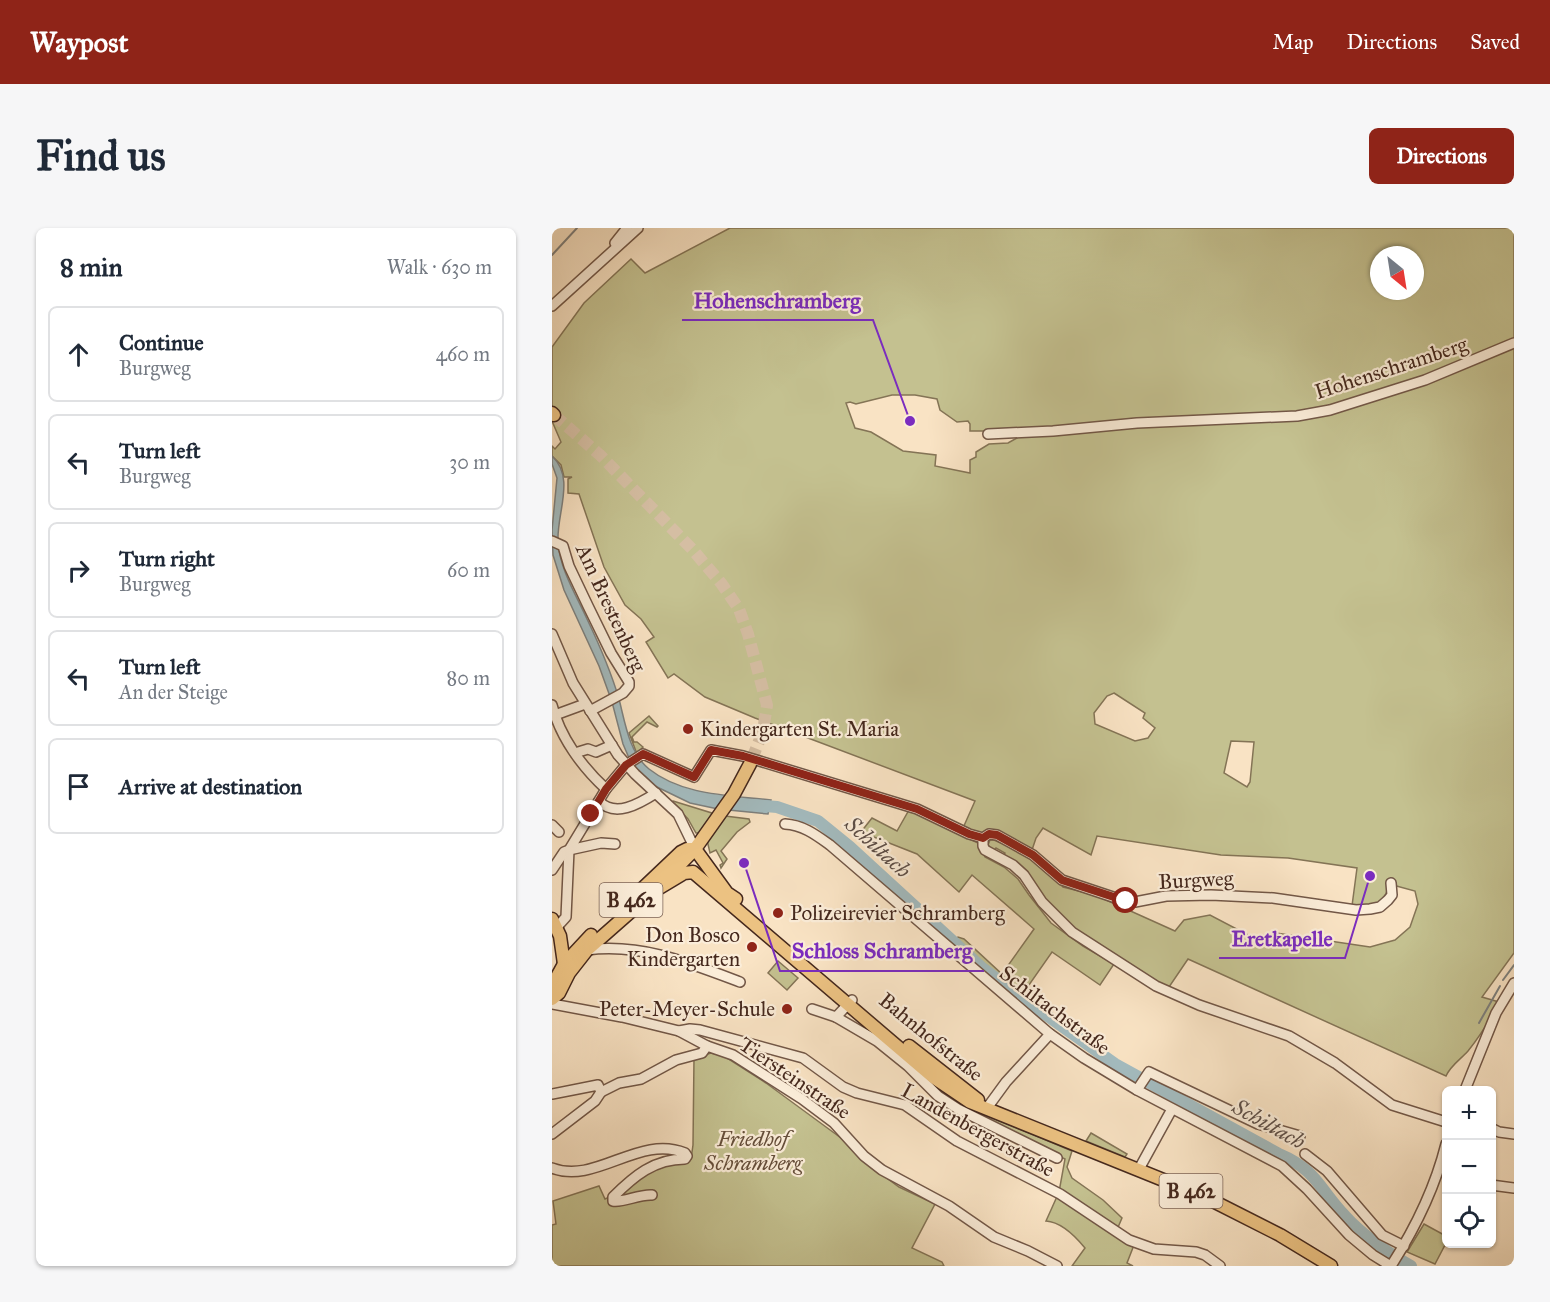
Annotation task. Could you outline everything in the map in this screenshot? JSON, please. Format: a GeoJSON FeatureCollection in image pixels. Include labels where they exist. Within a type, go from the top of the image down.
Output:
{"type":"FeatureCollection","features":[{"type":"Feature","properties":{"kind":"main road"},"geometry":{"type":"LineString","coordinates":[[654,891],[695,849],[734,794],[750,764]]}},
{"type":"Feature","properties":{"kind":"main road","name":"B 462"},"geometry":{"type":"LineString","coordinates":[[552,1001],[559,993],[583,948],[681,852],[695,849]]}},
{"type":"Feature","properties":{"kind":"main road","name":"Bahnhofstraße"},"geometry":{"type":"LineString","coordinates":[[695,849],[727,893],[758,916],[850,1002]]}},
{"type":"Feature","properties":{"kind":"main road","name":"Bahnhofstraße"},"geometry":{"type":"LineString","coordinates":[[654,891],[684,873],[693,872],[850,1002],[987,1108]]}},
{"type":"Feature","properties":{"kind":"main road","name":"B 462"},"geometry":{"type":"LineString","coordinates":[[552,986],[564,964],[654,891]]}},
{"type":"Feature","properties":{"kind":"main road"},"geometry":{"type":"LineString","coordinates":[[556,927],[583,948]]}},
{"type":"Feature","properties":{"kind":"main road"},"geometry":{"type":"LineString","coordinates":[[556,927],[564,964]]}},
{"type":"Feature","properties":{"kind":"main road","name":"B 462"},"geometry":{"type":"LineString","coordinates":[[987,1108],[1203,1196],[1280,1234],[1331,1266]]}},
{"type":"Feature","properties":{"kind":"street"},"geometry":{"type":"LineString","coordinates":[[603,259],[627,228]]}},
{"type":"Feature","properties":{"kind":"street"},"geometry":{"type":"LineString","coordinates":[[552,306],[638,228]]}},
{"type":"Feature","properties":{"kind":"street","name":"Hohenschramberg"},"geometry":{"type":"LineString","coordinates":[[988,434],[1137,423],[1297,416],[1330,410],[1425,381],[1514,343]]}},
{"type":"Feature","properties":{"kind":"street","name":"Am Brestenberg"},"geometry":{"type":"LineString","coordinates":[[555,542],[563,546],[569,566],[611,653],[629,682],[627,690],[606,702],[555,715]]}},
{"type":"Feature","properties":{"kind":"street"},"geometry":{"type":"LineString","coordinates":[[552,636],[573,683],[612,745],[678,814],[695,849]]}},
{"type":"Feature","properties":{"kind":"street"},"geometry":{"type":"LineString","coordinates":[[552,705],[575,753],[588,773],[606,789]]}},
{"type":"Feature","properties":{"kind":"street"},"geometry":{"type":"LineString","coordinates":[[575,753],[588,749],[596,752],[612,745]]}},
{"type":"Feature","properties":{"kind":"street","name":"Burgweg"},"geometry":{"type":"LineString","coordinates":[[628,764],[642,755],[691,777],[696,776],[711,750],[743,756],[917,809],[969,834],[983,838],[989,834],[997,835],[1033,855],[1062,880],[1135,903],[1174,895],[1224,895],[1273,898],[1356,910],[1370,909],[1380,907],[1388,900],[1392,895],[1391,883]]}},
{"type":"Feature","properties":{"kind":"street"},"geometry":{"type":"LineString","coordinates":[[556,927],[566,917],[569,850],[606,789],[628,764]]}},
{"type":"Feature","properties":{"kind":"street"},"geometry":{"type":"LineString","coordinates":[[598,801],[607,808],[626,808],[656,793]]}},
{"type":"Feature","properties":{"kind":"street","name":"Schiltachstraße"},"geometry":{"type":"LineString","coordinates":[[785,824],[801,827],[830,845],[1050,1034],[1084,1058],[1282,1166],[1307,1189],[1349,1235],[1372,1255],[1396,1258]]}},
{"type":"Feature","properties":{"kind":"street"},"geometry":{"type":"LineString","coordinates":[[552,825],[560,832]]}},
{"type":"Feature","properties":{"kind":"street"},"geometry":{"type":"LineString","coordinates":[[983,838],[985,850],[1013,865],[1024,874],[1042,902],[1072,932],[1156,986],[1199,1005],[1289,1036],[1335,1063],[1392,1105],[1442,1121]]}},
{"type":"Feature","properties":{"kind":"street"},"geometry":{"type":"LineString","coordinates":[[552,870],[564,852],[601,843],[615,843]]}},
{"type":"Feature","properties":{"kind":"street"},"geometry":{"type":"LineString","coordinates":[[583,948],[606,948],[665,955],[740,982]]}},
{"type":"Feature","properties":{"kind":"street"},"geometry":{"type":"LineString","coordinates":[[1467,1086],[1496,1013],[1514,983]]}},
{"type":"Feature","properties":{"kind":"street","name":"Tiersteinstraße"},"geometry":{"type":"LineString","coordinates":[[552,1001],[679,1031],[707,1046],[733,1055],[802,1099],[834,1123],[864,1156],[882,1170],[949,1206],[994,1237],[1057,1266]]}},
{"type":"Feature","properties":{"kind":"street"},"geometry":{"type":"LineString","coordinates":[[836,1017],[850,1002]]}},
{"type":"Feature","properties":{"kind":"street"},"geometry":{"type":"LineString","coordinates":[[812,1009],[836,1017],[877,1041],[908,1066],[938,1096],[958,1109],[1057,1158]]}},
{"type":"Feature","properties":{"kind":"street","name":"Landenbergerstraße"},"geometry":{"type":"LineString","coordinates":[[679,1031],[700,1030],[803,1058],[843,1087],[857,1093],[905,1105],[957,1141],[1060,1194],[1129,1240],[1154,1249],[1196,1252],[1205,1255],[1220,1266]]}},
{"type":"Feature","properties":{"kind":"street","name":"Bahnhofstraße"},"geometry":{"type":"LineString","coordinates":[[987,1108],[1006,1082],[1050,1034]]}},
{"type":"Feature","properties":{"kind":"street"},"geometry":{"type":"LineString","coordinates":[[552,1094],[566,1089],[599,1088],[641,1079],[676,1060],[702,1053],[707,1046]]}},
{"type":"Feature","properties":{"kind":"street"},"geometry":{"type":"LineString","coordinates":[[1139,1088],[1149,1072],[1257,1124],[1300,1136]]}},
{"type":"Feature","properties":{"kind":"street"},"geometry":{"type":"LineString","coordinates":[[552,1134],[595,1101],[599,1088]]}},
{"type":"Feature","properties":{"kind":"street"},"geometry":{"type":"LineString","coordinates":[[1139,1169],[1172,1108]]}},
{"type":"Feature","properties":{"kind":"street"},"geometry":{"type":"LineString","coordinates":[[1496,1130],[1514,1134]]}},
{"type":"Feature","properties":{"kind":"street"},"geometry":{"type":"LineString","coordinates":[[552,1168],[560,1171],[578,1171],[661,1148],[685,1153],[687,1156],[685,1159],[660,1162],[644,1171],[621,1189],[614,1197],[614,1201],[652,1195]]}},
{"type":"Feature","properties":{"kind":"street"},"geometry":{"type":"LineString","coordinates":[[1305,1154],[1327,1171],[1382,1235],[1396,1258],[1442,1176]]}},
{"type":"Feature","properties":{"kind":"street"},"geometry":{"type":"LineString","coordinates":[[1496,1186],[1514,1188]]}},
{"type":"Feature","properties":{"kind":"green space"},"geometry":{"type":"Polygon","coordinates":[[[730,228],[1514,228],[1514,953],[1482,997],[1499,1002],[1492,1015],[1473,1045],[1446,1076],[1188,959],[1167,990],[1086,941],[1003,858],[1005,853],[996,848],[993,852],[988,845],[990,840],[994,840],[1031,856],[1048,868],[1063,887],[1095,895],[1175,931],[1184,920],[1210,915],[1248,935],[1261,936],[1276,933],[1370,947],[1395,940],[1410,927],[1418,904],[1415,891],[1389,884],[1386,894],[1378,904],[1352,906],[1357,868],[1288,858],[1221,855],[1097,836],[1091,855],[1043,828],[1032,850],[963,828],[975,801],[705,697],[674,674],[668,678],[646,642],[654,637],[641,619],[625,605],[604,567],[579,494],[568,493],[568,479],[572,477],[564,477],[561,465],[552,456],[552,446],[555,449],[561,442],[552,421],[556,410],[552,406],[552,347],[584,303],[631,259],[645,273],[730,228]],[[892,395],[856,404],[846,403],[855,428],[871,432],[903,451],[936,455],[935,466],[970,473],[970,460],[976,457],[976,452],[989,444],[1008,443],[1017,438],[1018,431],[970,431],[968,421],[957,422],[940,410],[937,399],[915,395],[892,395]],[[1114,693],[1107,696],[1094,713],[1095,724],[1135,741],[1148,738],[1155,728],[1143,718],[1145,713],[1114,693]],[[1231,741],[1224,773],[1247,787],[1250,782],[1254,742],[1231,741]]]}},
{"type":"Feature","properties":{"kind":"green space"},"geometry":{"type":"Polygon","coordinates":[[[649,716],[658,726],[647,722],[632,737],[634,742],[643,747],[637,754],[629,733],[649,716]]]}},
{"type":"Feature","properties":{"kind":"green space"},"geometry":{"type":"Polygon","coordinates":[[[673,801],[715,814],[699,833],[696,833],[673,801]]]}},
{"type":"Feature","properties":{"kind":"green space"},"geometry":{"type":"Polygon","coordinates":[[[909,810],[978,843],[985,857],[1004,867],[1018,879],[1051,923],[1083,946],[1114,964],[1100,985],[1052,952],[1022,995],[983,964],[956,939],[958,937],[964,939],[1002,974],[1034,929],[972,875],[959,892],[917,854],[861,832],[872,818],[897,831],[909,810]]]}},
{"type":"Feature","properties":{"kind":"green space"},"geometry":{"type":"Polygon","coordinates":[[[725,816],[749,819],[750,822],[737,832],[721,851],[727,859],[721,868],[720,865],[723,863],[716,850],[710,853],[707,840],[725,816]]]}},
{"type":"Feature","properties":{"kind":"green space"},"geometry":{"type":"Polygon","coordinates":[[[778,961],[798,978],[787,990],[768,973],[778,961]]]}},
{"type":"Feature","properties":{"kind":"green space","name":"Friedhof Schramberg"},"geometry":{"type":"Polygon","coordinates":[[[711,1053],[724,1056],[766,1083],[841,1138],[861,1159],[899,1187],[935,1204],[912,1248],[942,1262],[944,1266],[552,1266],[552,1225],[556,1224],[553,1201],[599,1186],[605,1199],[653,1170],[674,1163],[684,1164],[691,1159],[694,1058],[711,1053]]]}},
{"type":"Feature","properties":{"kind":"green space"},"geometry":{"type":"Polygon","coordinates":[[[979,1112],[1072,1151],[1067,1167],[1072,1178],[1103,1200],[1122,1218],[1116,1232],[1134,1245],[1127,1263],[1133,1266],[1072,1266],[1085,1248],[1063,1227],[1046,1221],[1059,1192],[1065,1159],[977,1118],[979,1112]]]}},
{"type":"Feature","properties":{"kind":"green space"},"geometry":{"type":"Polygon","coordinates":[[[1091,1133],[1127,1154],[1125,1157],[1086,1141],[1091,1133]]]}},
{"type":"Feature","properties":{"kind":"green space"},"geometry":{"type":"Polygon","coordinates":[[[1424,1224],[1442,1234],[1443,1248],[1435,1264],[1407,1252],[1424,1224]]]}},
{"type":"Feature","properties":{"kind":"water"},"geometry":{"type":"Polygon","coordinates":[[[552,456],[563,475],[564,486],[558,532],[559,553],[569,582],[609,668],[629,737],[637,755],[649,769],[677,785],[707,793],[771,800],[768,814],[718,809],[690,803],[655,786],[632,765],[623,744],[612,702],[599,666],[564,590],[553,555],[552,530],[557,478],[552,456]]]}},
{"type":"Feature","properties":{"kind":"waterway"},"geometry":{"type":"LineString","coordinates":[[552,255],[577,228]]}},
{"type":"Feature","properties":{"kind":"waterway","name":"Schiltach"},"geometry":{"type":"LineString","coordinates":[[753,805],[777,807],[818,821],[850,847],[981,967],[1115,1064],[1292,1160],[1310,1174],[1351,1223],[1411,1266]]}},
{"type":"Feature","properties":{"kind":"waterway"},"geometry":{"type":"LineString","coordinates":[[1503,980],[1514,965]]}},
{"type":"Feature","properties":{"kind":"waterway"},"geometry":{"type":"LineString","coordinates":[[1479,1023],[1500,986]]}},
{"type":"Feature","properties":{"kind":"tunnel"},"geometry":{"type":"LineString","coordinates":[[554,415],[600,455],[692,549],[721,583],[739,609],[767,705],[763,731],[750,764]]}},
{"type":"Feature","properties":{"kind":"place","name":"Hohenschramberg"},"geometry":{"type":"Point","coordinates":[910,421]}},
{"type":"Feature","properties":{"kind":"place","name":"Kindergarten St. Maria"},"geometry":{"type":"Point","coordinates":[688,729]}},
{"type":"Feature","properties":{"kind":"place","name":"Schloss Schramberg"},"geometry":{"type":"Point","coordinates":[744,863]}},
{"type":"Feature","properties":{"kind":"place","name":"Eretkapelle"},"geometry":{"type":"Point","coordinates":[1370,876]}},
{"type":"Feature","properties":{"kind":"place","name":"Polizeirevier Schramberg"},"geometry":{"type":"Point","coordinates":[778,913]}},
{"type":"Feature","properties":{"kind":"place","name":"Don Bosco Kindergarten"},"geometry":{"type":"Point","coordinates":[752,947]}},
{"type":"Feature","properties":{"kind":"place","name":"Peter-Meyer-Schule"},"geometry":{"type":"Point","coordinates":[787,1009]}},
{"type":"Feature","properties":{"kind":"route"},"geometry":{"type":"LineString","coordinates":[[591,814],[606,789],[626,765],[643,754],[694,777],[711,750],[743,756],[917,809],[969,834],[983,838],[989,834],[997,835],[1033,855],[1062,880],[1126,901]]}}]}
